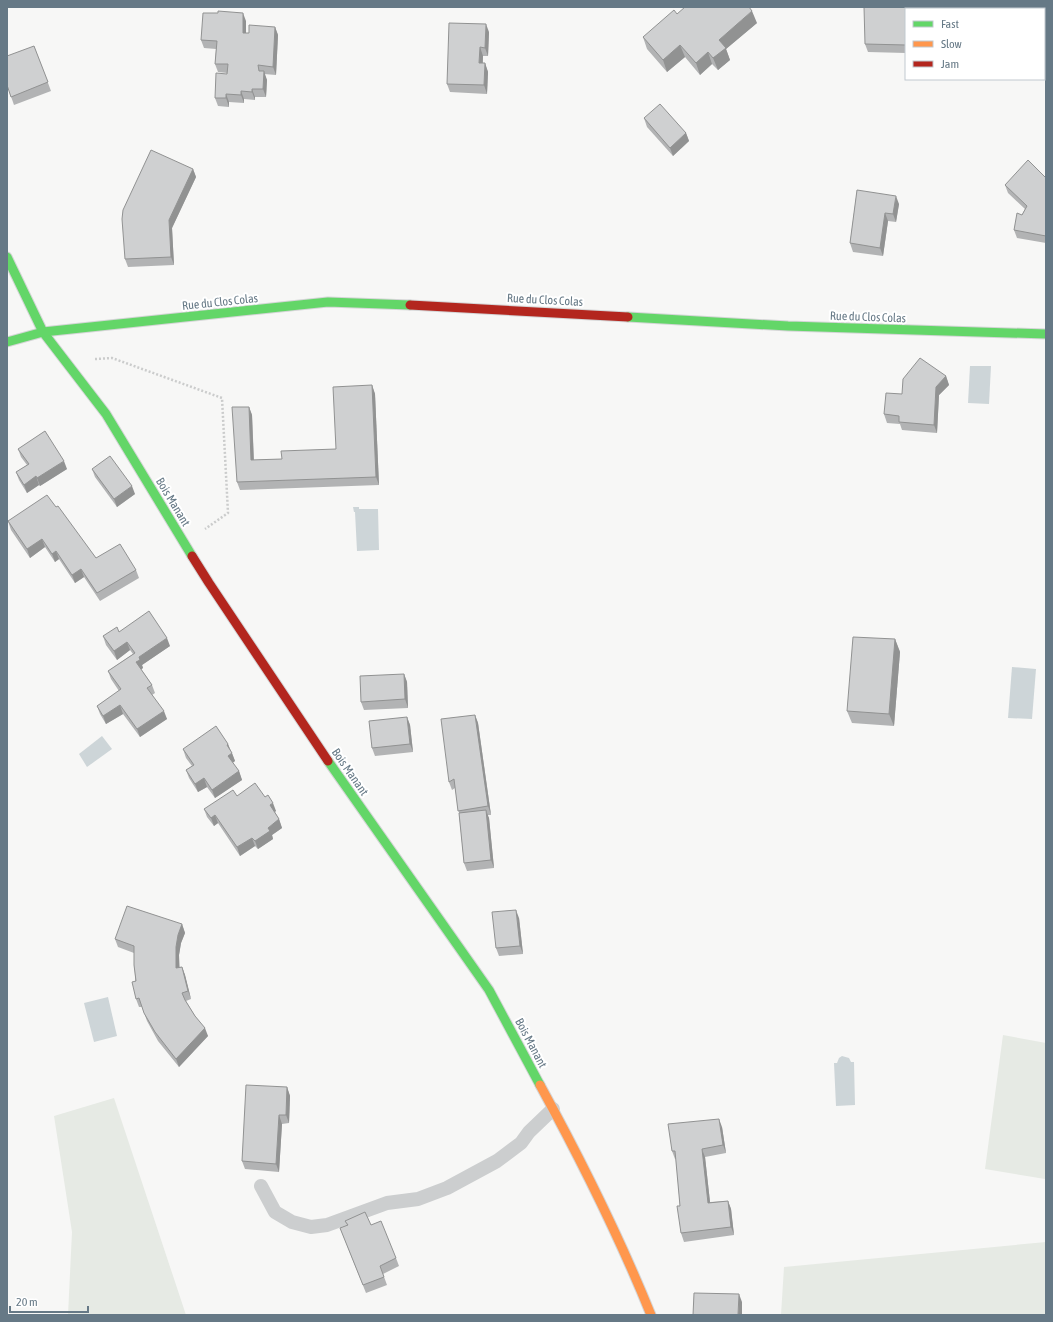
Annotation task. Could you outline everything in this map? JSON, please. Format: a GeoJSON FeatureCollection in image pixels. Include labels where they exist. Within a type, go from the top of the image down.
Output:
{"type":"FeatureCollection","features":[{"type":"Feature","properties":{"kind":"street","name":"Bois Manant"},"geometry":{"type":"LineString","coordinates":[[7,257],[43,332],[106,414],[209,583],[310,736],[489,990],[579,1157],[633,1271],[651,1315]]}},
{"type":"Feature","properties":{"kind":"street","name":"Rue du Clos Colas"},"geometry":{"type":"LineString","coordinates":[[7,342],[43,332],[336,302],[382,303],[795,326],[1046,334]]}},
{"type":"Feature","properties":{"kind":"lane"},"geometry":{"type":"LineString","coordinates":[[261,1186],[275,1212],[292,1222],[311,1227],[327,1225],[387,1203],[418,1198],[447,1188],[497,1161],[521,1143],[529,1132],[553,1109]]}},
{"type":"Feature","properties":{"kind":"path"},"geometry":{"type":"LineString","coordinates":[[64,360],[112,358],[222,398],[228,513],[184,542]]}},
{"type":"Feature","properties":{"kind":"shaded area"},"geometry":{"type":"Polygon","coordinates":[[[970,366],[991,366],[989,404],[968,403],[970,366]]]}},
{"type":"Feature","properties":{"kind":"shaded area"},"geometry":{"type":"Polygon","coordinates":[[[353,507],[359,507],[359,509],[378,509],[379,550],[357,551],[355,512],[353,507]]]}},
{"type":"Feature","properties":{"kind":"shaded area"},"geometry":{"type":"Polygon","coordinates":[[[1012,667],[1036,669],[1032,719],[1008,718],[1012,667]]]}},
{"type":"Feature","properties":{"kind":"shaded area"},"geometry":{"type":"Polygon","coordinates":[[[102,736],[112,749],[87,767],[79,754],[102,736]]]}},
{"type":"Feature","properties":{"kind":"shaded area"},"geometry":{"type":"Polygon","coordinates":[[[108,997],[117,1036],[94,1042],[84,1003],[108,997]]]}},
{"type":"Feature","properties":{"kind":"shaded area"},"geometry":{"type":"Polygon","coordinates":[[[1003,1035],[1046,1043],[1045,1179],[985,1169],[1003,1035]]]}},
{"type":"Feature","properties":{"kind":"shaded area"},"geometry":{"type":"Polygon","coordinates":[[[842,1056],[849,1058],[851,1062],[854,1062],[855,1105],[836,1106],[834,1063],[837,1063],[839,1058],[842,1056]]]}},
{"type":"Feature","properties":{"kind":"shaded area"},"geometry":{"type":"Polygon","coordinates":[[[114,1098],[186,1315],[68,1315],[72,1232],[54,1116],[114,1098]]]}},
{"type":"Feature","properties":{"kind":"shaded area"},"geometry":{"type":"Polygon","coordinates":[[[1046,1242],[1046,1315],[781,1315],[784,1267],[1046,1242]]]}},
{"type":"Feature","properties":{"kind":"building"},"geometry":{"type":"Polygon","coordinates":[[[685,7],[749,7],[752,11],[719,40],[726,48],[713,58],[708,52],[696,63],[680,45],[663,60],[643,37],[674,10],[677,14],[685,7]]]}},
{"type":"Feature","properties":{"kind":"building"},"geometry":{"type":"Polygon","coordinates":[[[864,7],[951,7],[905,8],[905,45],[865,44],[864,7]]]}},
{"type":"Feature","properties":{"kind":"building"},"geometry":{"type":"Polygon","coordinates":[[[218,11],[243,13],[243,33],[249,33],[249,25],[275,27],[273,67],[258,65],[259,71],[264,71],[263,89],[252,89],[252,92],[241,91],[241,95],[226,94],[226,98],[215,98],[216,73],[227,74],[228,64],[215,64],[217,41],[201,40],[203,13],[218,13],[218,11]]]}},
{"type":"Feature","properties":{"kind":"building"},"geometry":{"type":"Polygon","coordinates":[[[449,23],[486,24],[485,48],[480,47],[479,63],[485,63],[484,85],[447,84],[449,23]]]}},
{"type":"Feature","properties":{"kind":"building"},"geometry":{"type":"Polygon","coordinates":[[[34,46],[48,82],[11,97],[7,85],[7,56],[34,46]]]}},
{"type":"Feature","properties":{"kind":"building"},"geometry":{"type":"Polygon","coordinates":[[[660,104],[686,133],[670,148],[644,118],[660,104]]]}},
{"type":"Feature","properties":{"kind":"building"},"geometry":{"type":"Polygon","coordinates":[[[151,150],[193,169],[169,220],[171,257],[125,259],[122,219],[123,210],[151,150]]]}},
{"type":"Feature","properties":{"kind":"building"},"geometry":{"type":"Polygon","coordinates":[[[1028,160],[1046,178],[1046,236],[1014,230],[1017,213],[1022,215],[1027,206],[1005,185],[1028,160]]]}},
{"type":"Feature","properties":{"kind":"building"},"geometry":{"type":"Polygon","coordinates":[[[857,190],[896,196],[893,214],[885,213],[880,248],[850,243],[857,190]]]}},
{"type":"Feature","properties":{"kind":"building"},"geometry":{"type":"Polygon","coordinates":[[[920,358],[946,376],[936,387],[934,425],[899,422],[899,416],[884,414],[886,393],[902,394],[903,379],[920,358]]]}},
{"type":"Feature","properties":{"kind":"building"},"geometry":{"type":"Polygon","coordinates":[[[372,385],[376,477],[237,482],[232,407],[249,407],[251,460],[282,459],[281,451],[336,449],[333,387],[372,385]]]}},
{"type":"Feature","properties":{"kind":"building"},"geometry":{"type":"Polygon","coordinates":[[[45,431],[64,461],[37,478],[36,476],[24,485],[16,472],[29,464],[18,449],[45,431]]]}},
{"type":"Feature","properties":{"kind":"building"},"geometry":{"type":"Polygon","coordinates":[[[110,456],[132,486],[114,499],[92,469],[110,456]]]}},
{"type":"Feature","properties":{"kind":"building"},"geometry":{"type":"Polygon","coordinates":[[[47,495],[56,507],[58,506],[96,558],[120,544],[136,570],[97,593],[81,569],[72,575],[56,551],[52,554],[42,539],[27,549],[8,521],[47,495]]]}},
{"type":"Feature","properties":{"kind":"building"},"geometry":{"type":"Polygon","coordinates":[[[149,611],[167,638],[139,657],[140,660],[136,662],[152,685],[147,688],[164,711],[137,729],[120,705],[103,716],[97,706],[121,689],[108,671],[135,653],[127,642],[114,651],[103,636],[117,627],[119,632],[149,611]]]}},
{"type":"Feature","properties":{"kind":"building"},"geometry":{"type":"Polygon","coordinates":[[[853,637],[895,639],[889,714],[847,711],[853,637]]]}},
{"type":"Feature","properties":{"kind":"building"},"geometry":{"type":"Polygon","coordinates":[[[404,674],[405,699],[361,702],[360,676],[404,674]]]}},
{"type":"Feature","properties":{"kind":"building"},"geometry":{"type":"Polygon","coordinates":[[[475,715],[488,806],[458,811],[454,779],[449,782],[441,719],[475,715]]]}},
{"type":"Feature","properties":{"kind":"building"},"geometry":{"type":"Polygon","coordinates":[[[407,717],[410,744],[372,748],[369,721],[407,717]]]}},
{"type":"Feature","properties":{"kind":"building"},"geometry":{"type":"Polygon","coordinates":[[[216,726],[232,753],[228,756],[239,771],[212,790],[204,778],[195,784],[186,770],[194,765],[183,749],[216,726]]]}},
{"type":"Feature","properties":{"kind":"building"},"geometry":{"type":"Polygon","coordinates":[[[255,783],[265,797],[268,795],[273,803],[270,805],[279,819],[268,828],[270,831],[255,841],[252,838],[237,847],[215,815],[211,818],[204,809],[233,790],[237,796],[255,783]]]}},
{"type":"Feature","properties":{"kind":"building"},"geometry":{"type":"Polygon","coordinates":[[[486,810],[491,860],[464,863],[459,813],[486,810]]]}},
{"type":"Feature","properties":{"kind":"building"},"geometry":{"type":"Polygon","coordinates":[[[127,906],[182,924],[176,947],[176,968],[182,967],[188,991],[182,993],[195,1016],[205,1028],[176,1059],[155,1032],[144,1013],[139,998],[136,999],[132,982],[136,981],[134,946],[115,939],[127,906]]]}},
{"type":"Feature","properties":{"kind":"building"},"geometry":{"type":"Polygon","coordinates":[[[516,910],[520,946],[496,948],[492,912],[516,910]]]}},
{"type":"Feature","properties":{"kind":"building"},"geometry":{"type":"Polygon","coordinates":[[[246,1085],[287,1087],[286,1115],[279,1115],[276,1164],[242,1161],[246,1085]]]}},
{"type":"Feature","properties":{"kind":"building"},"geometry":{"type":"Polygon","coordinates":[[[719,1119],[723,1145],[702,1149],[708,1203],[728,1201],[731,1227],[681,1233],[677,1206],[680,1206],[675,1151],[672,1151],[668,1124],[719,1119]]]}},
{"type":"Feature","properties":{"kind":"building"},"geometry":{"type":"Polygon","coordinates":[[[365,1212],[371,1225],[381,1221],[396,1258],[380,1266],[384,1277],[363,1285],[340,1228],[348,1225],[345,1221],[365,1212]]]}},
{"type":"Feature","properties":{"kind":"building"},"geometry":{"type":"Polygon","coordinates":[[[694,1293],[739,1294],[738,1315],[693,1315],[694,1293]]]}},
{"type":"Feature","properties":{"kind":"traffic: fast"},"geometry":{"type":"LineString","coordinates":[[7,257],[43,332],[106,414],[192,556]]}},
{"type":"Feature","properties":{"kind":"traffic: fast"},"geometry":{"type":"LineString","coordinates":[[7,342],[43,332],[328,302],[410,305]]}},
{"type":"Feature","properties":{"kind":"traffic: fast"},"geometry":{"type":"LineString","coordinates":[[628,317],[788,326],[1046,334]]}},
{"type":"Feature","properties":{"kind":"traffic: fast"},"geometry":{"type":"LineString","coordinates":[[328,761],[489,990],[540,1085]]}},
{"type":"Feature","properties":{"kind":"traffic: slow"},"geometry":{"type":"LineString","coordinates":[[540,1085],[599,1198],[651,1315]]}},
{"type":"Feature","properties":{"kind":"traffic: jam"},"geometry":{"type":"LineString","coordinates":[[410,305],[628,317]]}},
{"type":"Feature","properties":{"kind":"traffic: jam"},"geometry":{"type":"LineString","coordinates":[[192,556],[328,761]]}}]}
